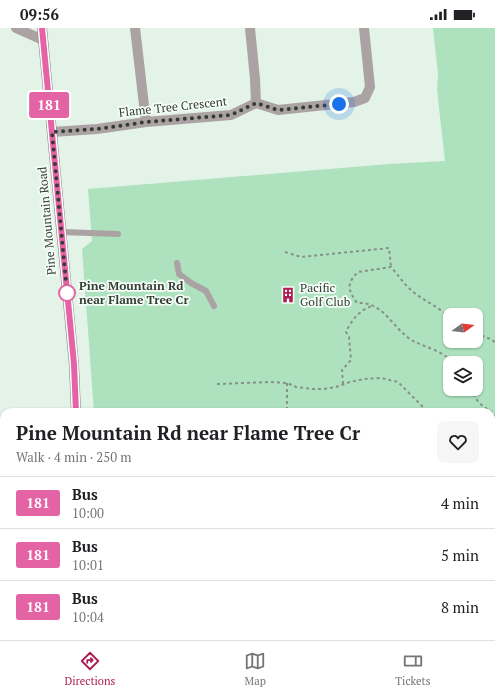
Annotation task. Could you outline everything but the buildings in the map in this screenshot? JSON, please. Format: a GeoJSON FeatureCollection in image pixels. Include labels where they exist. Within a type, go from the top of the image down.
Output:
{"type":"FeatureCollection","features":[{"type":"Feature","properties":{"kind":"main road","name":"Pine Mountain Road"},"geometry":{"type":"LineString","coordinates":[[42,28],[74,364],[76,408]]}},
{"type":"Feature","properties":{"kind":"street"},"geometry":{"type":"LineString","coordinates":[[16,28],[43,40]]}},
{"type":"Feature","properties":{"kind":"street"},"geometry":{"type":"LineString","coordinates":[[135,28],[146,122]]}},
{"type":"Feature","properties":{"kind":"street"},"geometry":{"type":"LineString","coordinates":[[250,28],[256,103],[278,110],[354,102],[365,98],[370,87],[364,28]]}},
{"type":"Feature","properties":{"kind":"street","name":"Flame Tree Crescent"},"geometry":{"type":"LineString","coordinates":[[52,132],[97,129],[146,122],[231,115],[256,103]]}},
{"type":"Feature","properties":{"kind":"lane"},"geometry":{"type":"LineString","coordinates":[[61,232],[118,234]]}},
{"type":"Feature","properties":{"kind":"lane"},"geometry":{"type":"LineString","coordinates":[[177,263],[179,274],[191,283],[206,291],[214,306]]}},
{"type":"Feature","properties":{"kind":"path"},"geometry":{"type":"LineString","coordinates":[[285,252],[301,257],[390,248],[391,267],[411,290],[443,311]]}},
{"type":"Feature","properties":{"kind":"path"},"geometry":{"type":"LineString","coordinates":[[391,267],[358,272],[350,281],[350,293],[357,303],[366,303],[374,306],[386,315],[406,336],[413,341],[447,356]]}},
{"type":"Feature","properties":{"kind":"path"},"geometry":{"type":"LineString","coordinates":[[343,384],[342,370],[351,360],[349,337],[346,332],[360,313],[368,307],[374,306]]}},
{"type":"Feature","properties":{"kind":"path"},"geometry":{"type":"LineString","coordinates":[[483,336],[495,342]]}},
{"type":"Feature","properties":{"kind":"path"},"geometry":{"type":"LineString","coordinates":[[217,384],[254,382],[287,384],[296,387],[313,389],[330,388],[364,379],[381,378],[398,382],[424,408]]}},
{"type":"Feature","properties":{"kind":"path"},"geometry":{"type":"LineString","coordinates":[[287,384],[287,408]]}},
{"type":"Feature","properties":{"kind":"path"},"geometry":{"type":"LineString","coordinates":[[474,396],[479,403],[486,408]]}},
{"type":"Feature","properties":{"kind":"green space","name":"Pacific Golf Club"},"geometry":{"type":"Polygon","coordinates":[[[433,28],[495,28],[495,408],[94,408],[82,249],[92,241],[88,189],[389,164],[445,161],[437,90],[438,74],[433,28]]]}},
{"type":"Feature","properties":{"kind":"bus line","name":"181"},"geometry":{"type":"LineString","coordinates":[[42,28],[74,364],[76,408]]}},
{"type":"Feature","properties":{"kind":"place","name":"Pine Mountain Rd near Flame Tree Cr"},"geometry":{"type":"Point","coordinates":[67,293]}},
{"type":"Feature","properties":{"kind":"place","name":"Pacific Golf Club"},"geometry":{"type":"Point","coordinates":[288,295]}},
{"type":"Feature","properties":{"kind":"route"},"geometry":{"type":"LineString","coordinates":[[67,293],[52,132],[97,129],[146,122],[231,115],[256,103],[278,110],[339,104]]}}]}
